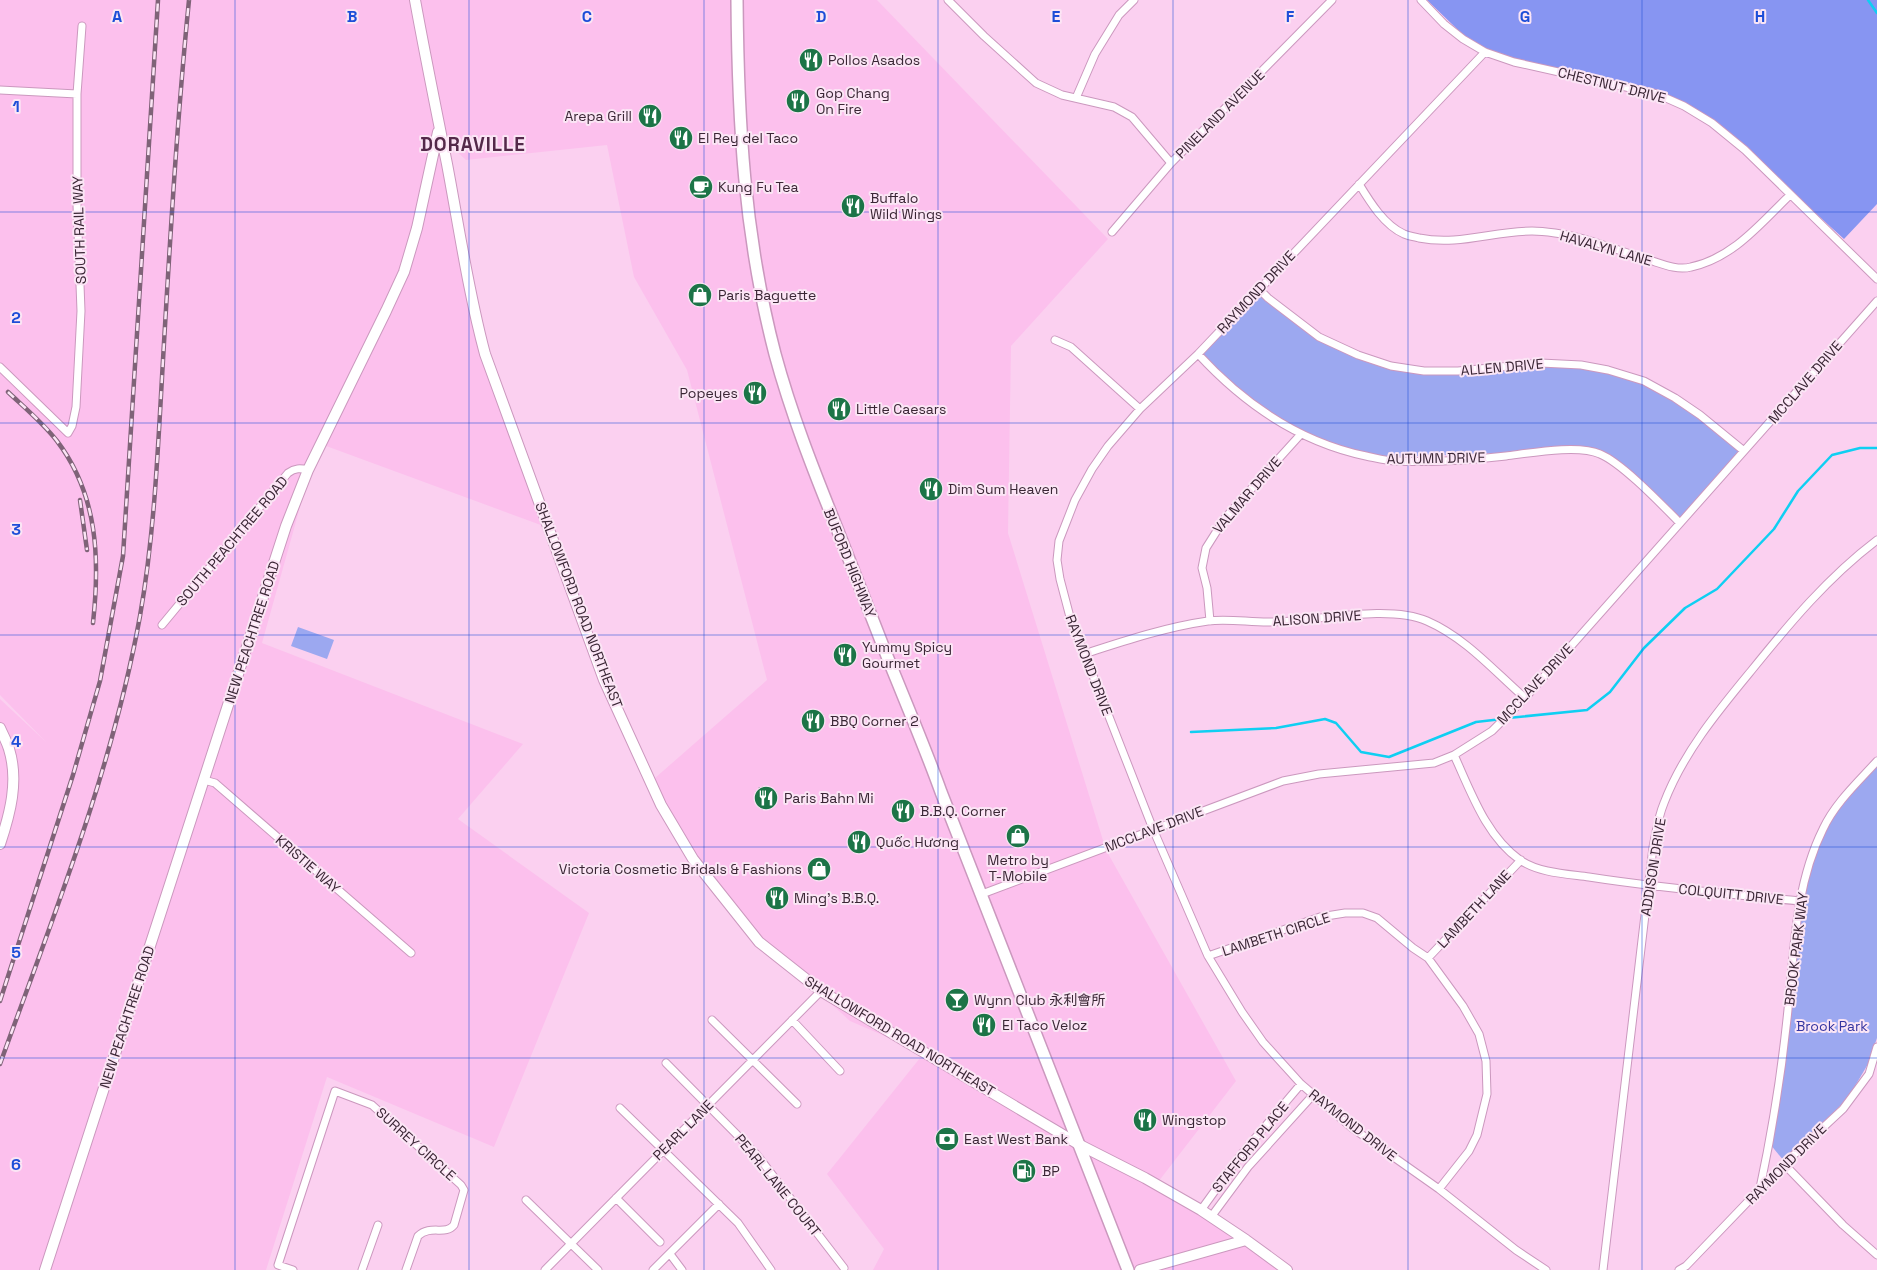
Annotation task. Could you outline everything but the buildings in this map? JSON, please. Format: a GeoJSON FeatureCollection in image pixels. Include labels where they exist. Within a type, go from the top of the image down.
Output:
{"type":"FeatureCollection","features":[{"type":"Feature","properties":{"kind":"main road","name":"BUFORD HIGHWAY"},"geometry":{"type":"LineString","coordinates":[[737,0],[740,125],[746,196],[755,263],[775,354],[791,408],[882,644],[922,738],[941,792],[1128,1270]]}},
{"type":"Feature","properties":{"kind":"street","name":"NEW PEACHTREE ROAD"},"geometry":{"type":"LineString","coordinates":[[45,1270],[282,538],[308,470],[404,272],[417,228],[439,128],[415,0]]}},
{"type":"Feature","properties":{"kind":"street"},"geometry":{"type":"LineString","coordinates":[[948,0],[1036,83],[1062,95],[1114,107],[1132,117],[1171,163]]}},
{"type":"Feature","properties":{"kind":"street"},"geometry":{"type":"LineString","coordinates":[[1076,98],[1095,54],[1119,16],[1134,0]]}},
{"type":"Feature","properties":{"kind":"street","name":"PINELAND AVENUE"},"geometry":{"type":"LineString","coordinates":[[1112,232],[1171,163],[1332,0]]}},
{"type":"Feature","properties":{"kind":"street","name":"CHESTNUT DRIVE"},"geometry":{"type":"LineString","coordinates":[[1421,0],[1444,24],[1463,39],[1485,52],[1514,62],[1657,94],[1684,106],[1712,123],[1745,150],[1877,279]]}},
{"type":"Feature","properties":{"kind":"street","name":"SOUTH RAIL WAY"},"geometry":{"type":"LineString","coordinates":[[0,367],[68,433],[72,426],[76,408],[82,311],[77,207],[77,94],[82,26]]}},
{"type":"Feature","properties":{"kind":"street","name":"RAYMOND DRIVE"},"geometry":{"type":"LineString","coordinates":[[1485,52],[1198,354],[1140,409],[1108,446],[1092,469],[1075,500],[1059,541],[1057,560],[1070,617],[1154,829],[1208,956],[1242,1012],[1263,1042],[1313,1095],[1351,1127],[1439,1190],[1516,1250],[1546,1270]]}},
{"type":"Feature","properties":{"kind":"street"},"geometry":{"type":"LineString","coordinates":[[0,90],[77,94]]}},
{"type":"Feature","properties":{"kind":"street","name":"SHALLOWFORD ROAD NORTHEAST"},"geometry":{"type":"LineString","coordinates":[[439,128],[473,311],[485,354],[604,680],[661,805],[693,859],[759,942],[821,991],[1080,1145],[1145,1178],[1201,1210],[1287,1270]]}},
{"type":"Feature","properties":{"kind":"street","name":"HAVALYN LANE"},"geometry":{"type":"LineString","coordinates":[[1358,184],[1372,205],[1392,226],[1405,235],[1436,241],[1532,231],[1558,234],[1594,242],[1672,267],[1688,268],[1709,262],[1728,252],[1749,236],[1790,195]]}},
{"type":"Feature","properties":{"kind":"street","name":"ALLEN DRIVE"},"geometry":{"type":"LineString","coordinates":[[1259,289],[1319,337],[1391,366],[1424,371],[1458,371],[1541,363],[1581,365],[1608,370],[1644,381],[1676,398],[1744,451]]}},
{"type":"Feature","properties":{"kind":"street","name":"MCCLAVE DRIVE"},"geometry":{"type":"LineString","coordinates":[[982,894],[1282,781],[1319,774],[1434,763],[1454,755],[1492,731],[1525,698],[1877,301]]}},
{"type":"Feature","properties":{"kind":"street"},"geometry":{"type":"LineString","coordinates":[[1055,340],[1071,347],[1140,409]]}},
{"type":"Feature","properties":{"kind":"street","name":"AUTUMN DRIVE"},"geometry":{"type":"LineString","coordinates":[[1198,354],[1221,380],[1263,412],[1320,443],[1347,452],[1395,461],[1472,459],[1559,450],[1582,450],[1600,454],[1620,468],[1680,523]]}},
{"type":"Feature","properties":{"kind":"street","name":"VALMAR DRIVE"},"geometry":{"type":"LineString","coordinates":[[1210,621],[1207,588],[1202,568],[1206,548],[1225,518],[1301,434]]}},
{"type":"Feature","properties":{"kind":"street","name":"SOUTH PEACHTREE ROAD"},"geometry":{"type":"LineString","coordinates":[[162,625],[288,472],[302,468],[308,470]]}},
{"type":"Feature","properties":{"kind":"street","name":"ADDISON DRIVE"},"geometry":{"type":"LineString","coordinates":[[1603,1270],[1653,847],[1664,804],[1686,759],[1711,720],[1810,601],[1853,558],[1877,540]]}},
{"type":"Feature","properties":{"kind":"street","name":"ALISON DRIVE"},"geometry":{"type":"LineString","coordinates":[[1084,654],[1134,638],[1210,621],[1273,622],[1402,614],[1426,620],[1463,641],[1525,698]]}},
{"type":"Feature","properties":{"kind":"street"},"geometry":{"type":"LineString","coordinates":[[0,728],[9,749],[13,792],[9,818],[0,844]]}},
{"type":"Feature","properties":{"kind":"street","name":"COLQUITT DRIVE"},"geometry":{"type":"LineString","coordinates":[[1454,755],[1482,816],[1503,844],[1520,860],[1540,869],[1648,886],[1800,901]]}},
{"type":"Feature","properties":{"kind":"street","name":"BROOK PARK WAY"},"geometry":{"type":"LineString","coordinates":[[1760,1188],[1781,1077],[1800,901],[1812,853],[1823,828],[1840,802],[1877,761]]}},
{"type":"Feature","properties":{"kind":"street","name":"KRISTIE WAY"},"geometry":{"type":"LineString","coordinates":[[204,780],[215,783],[410,953]]}},
{"type":"Feature","properties":{"kind":"street","name":"LAMBETH LANE"},"geometry":{"type":"LineString","coordinates":[[1428,958],[1520,860]]}},
{"type":"Feature","properties":{"kind":"street","name":"LAMBETH CIRCLE"},"geometry":{"type":"LineString","coordinates":[[1208,956],[1320,917],[1354,913],[1378,918],[1413,948],[1428,958],[1463,1006],[1479,1034],[1486,1061],[1487,1094],[1477,1134],[1469,1151],[1439,1190]]}},
{"type":"Feature","properties":{"kind":"street","name":"PEARL LANE"},"geometry":{"type":"LineString","coordinates":[[545,1270],[821,991]]}},
{"type":"Feature","properties":{"kind":"street"},"geometry":{"type":"LineString","coordinates":[[712,1020],[797,1104]]}},
{"type":"Feature","properties":{"kind":"street"},"geometry":{"type":"LineString","coordinates":[[792,1020],[840,1071]]}},
{"type":"Feature","properties":{"kind":"street","name":"RAYMOND DRIVE"},"geometry":{"type":"LineString","coordinates":[[1679,1270],[1686,1266],[1784,1164],[1843,1109],[1869,1074],[1877,1047]]}},
{"type":"Feature","properties":{"kind":"street","name":"PEARL LANE COURT"},"geometry":{"type":"LineString","coordinates":[[666,1063],[757,1155],[844,1268]]}},
{"type":"Feature","properties":{"kind":"street","name":"STAFFORD PLACE"},"geometry":{"type":"LineString","coordinates":[[1201,1210],[1240,1156],[1301,1084]]}},
{"type":"Feature","properties":{"kind":"street","name":"SURREY CIRCLE"},"geometry":{"type":"LineString","coordinates":[[293,1270],[278,1265],[335,1091],[372,1105],[461,1185],[464,1190],[454,1225],[451,1229],[447,1230],[428,1229],[422,1232],[418,1236],[406,1270]]}},
{"type":"Feature","properties":{"kind":"street","name":"STAFFORD PLACE"},"geometry":{"type":"LineString","coordinates":[[1212,1217],[1248,1167],[1313,1095]]}},
{"type":"Feature","properties":{"kind":"street"},"geometry":{"type":"LineString","coordinates":[[620,1108],[738,1223],[771,1270]]}},
{"type":"Feature","properties":{"kind":"street"},"geometry":{"type":"LineString","coordinates":[[1784,1164],[1843,1225],[1877,1256]]}},
{"type":"Feature","properties":{"kind":"street"},"geometry":{"type":"LineString","coordinates":[[616,1198],[660,1242]]}},
{"type":"Feature","properties":{"kind":"street"},"geometry":{"type":"LineString","coordinates":[[526,1200],[598,1270]]}},
{"type":"Feature","properties":{"kind":"street"},"geometry":{"type":"LineString","coordinates":[[653,1270],[719,1204]]}},
{"type":"Feature","properties":{"kind":"street"},"geometry":{"type":"LineString","coordinates":[[362,1270],[378,1225]]}},
{"type":"Feature","properties":{"kind":"street"},"geometry":{"type":"LineString","coordinates":[[1140,1270],[1246,1240]]}},
{"type":"Feature","properties":{"kind":"street"},"geometry":{"type":"LineString","coordinates":[[670,1254],[682,1270]]}},
{"type":"Feature","properties":{"kind":"shaded area"},"geometry":{"type":"Polygon","coordinates":[[[0,0],[877,0],[1108,239],[1011,346],[1008,533],[1106,850],[1236,1081],[1155,1186],[1287,1270],[873,1270],[884,1249],[827,1174],[924,1053],[850,1021],[749,929],[647,785],[767,680],[687,370],[634,277],[607,145],[466,160],[453,148],[446,148],[479,323],[549,528],[318,443],[262,643],[523,744],[458,819],[589,913],[494,1147],[327,1077],[266,1270],[0,1270],[0,699],[46,742],[0,695],[0,0]]]}},
{"type":"Feature","properties":{"kind":"shaded area"},"geometry":{"type":"Polygon","coordinates":[[[1427,0],[1877,0],[1877,204],[1844,239],[1740,145],[1683,103],[1486,57],[1427,0]]]}},
{"type":"Feature","properties":{"kind":"green space"},"geometry":{"type":"Polygon","coordinates":[[[1259,290],[1319,338],[1381,364],[1456,373],[1534,363],[1586,364],[1637,379],[1682,402],[1746,451],[1682,521],[1615,463],[1585,450],[1366,458],[1292,432],[1252,406],[1198,355],[1259,290]]]}},
{"type":"Feature","properties":{"kind":"green space"},"geometry":{"type":"Polygon","coordinates":[[[298,627],[334,640],[327,659],[291,646],[298,627]]]}},
{"type":"Feature","properties":{"kind":"green space","name":"Brook Park"},"geometry":{"type":"Polygon","coordinates":[[[1877,762],[1877,1038],[1868,1064],[1848,1098],[1784,1161],[1770,1144],[1796,946],[1813,848],[1839,801],[1877,762]]]}},
{"type":"Feature","properties":{"kind":"waterway"},"geometry":{"type":"LineString","coordinates":[[1868,0],[1877,13]]}},
{"type":"Feature","properties":{"kind":"waterway"},"geometry":{"type":"LineString","coordinates":[[1508,718],[1587,710],[1610,692],[1644,648],[1685,608],[1717,589],[1774,529],[1798,491],[1832,455],[1860,448],[1877,448]]}},
{"type":"Feature","properties":{"kind":"waterway"},"geometry":{"type":"LineString","coordinates":[[1191,732],[1276,728],[1325,719],[1336,723],[1361,752],[1389,757],[1476,722],[1502,719]]}},
{"type":"Feature","properties":{"kind":"railway"},"geometry":{"type":"LineString","coordinates":[[0,1001],[73,775],[100,681],[123,556],[158,0]]}},
{"type":"Feature","properties":{"kind":"railway"},"geometry":{"type":"LineString","coordinates":[[0,1064],[60,899],[97,787],[114,731],[140,616],[155,488],[174,180],[189,0]]}},
{"type":"Feature","properties":{"kind":"railway"},"geometry":{"type":"LineString","coordinates":[[8,392],[57,441],[71,462],[81,483],[93,528],[96,575],[93,623]]}},
{"type":"Feature","properties":{"kind":"railway"},"geometry":{"type":"LineString","coordinates":[[80,500],[87,550]]}},
{"type":"Feature","properties":{"kind":"place","name":"Pollos Asados"},"geometry":{"type":"Point","coordinates":[811,60]}},
{"type":"Feature","properties":{"kind":"place","name":"Gop Chang On Fire"},"geometry":{"type":"Point","coordinates":[798,101]}},
{"type":"Feature","properties":{"kind":"place","name":"Arepa Grill"},"geometry":{"type":"Point","coordinates":[650,116]}},
{"type":"Feature","properties":{"kind":"place","name":"El Rey del Taco"},"geometry":{"type":"Point","coordinates":[681,138]}},
{"type":"Feature","properties":{"kind":"place","name":"Kung Fu Tea"},"geometry":{"type":"Point","coordinates":[701,187]}},
{"type":"Feature","properties":{"kind":"place","name":"Buffalo Wild Wings"},"geometry":{"type":"Point","coordinates":[853,206]}},
{"type":"Feature","properties":{"kind":"place","name":"Paris Baguette"},"geometry":{"type":"Point","coordinates":[700,295]}},
{"type":"Feature","properties":{"kind":"place","name":"Popeyes"},"geometry":{"type":"Point","coordinates":[755,393]}},
{"type":"Feature","properties":{"kind":"place","name":"Little Caesars"},"geometry":{"type":"Point","coordinates":[839,409]}},
{"type":"Feature","properties":{"kind":"place","name":"Dim Sum Heaven"},"geometry":{"type":"Point","coordinates":[931,489]}},
{"type":"Feature","properties":{"kind":"place","name":"Yummy Spicy Gourmet"},"geometry":{"type":"Point","coordinates":[845,655]}},
{"type":"Feature","properties":{"kind":"place","name":"BBQ Corner 2"},"geometry":{"type":"Point","coordinates":[813,721]}},
{"type":"Feature","properties":{"kind":"place","name":"Paris Bahn Mi"},"geometry":{"type":"Point","coordinates":[766,798]}},
{"type":"Feature","properties":{"kind":"place","name":"B.B.Q. Corner"},"geometry":{"type":"Point","coordinates":[903,811]}},
{"type":"Feature","properties":{"kind":"place","name":"Metro by T-Mobile"},"geometry":{"type":"Point","coordinates":[1018,836]}},
{"type":"Feature","properties":{"kind":"place","name":"Quốc Hương"},"geometry":{"type":"Point","coordinates":[859,842]}},
{"type":"Feature","properties":{"kind":"place","name":"Victoria Cosmetic Bridals & Fashions"},"geometry":{"type":"Point","coordinates":[819,869]}},
{"type":"Feature","properties":{"kind":"place","name":"Ming's B.B.Q."},"geometry":{"type":"Point","coordinates":[777,898]}},
{"type":"Feature","properties":{"kind":"place","name":"Wynn Club 永利會所"},"geometry":{"type":"Point","coordinates":[957,1000]}},
{"type":"Feature","properties":{"kind":"place","name":"El Taco Veloz"},"geometry":{"type":"Point","coordinates":[984,1025]}},
{"type":"Feature","properties":{"kind":"place","name":"Wingstop"},"geometry":{"type":"Point","coordinates":[1145,1120]}},
{"type":"Feature","properties":{"kind":"place","name":"East West Bank"},"geometry":{"type":"Point","coordinates":[947,1139]}},
{"type":"Feature","properties":{"kind":"place","name":"BP"},"geometry":{"type":"Point","coordinates":[1024,1171]}},
{"type":"Feature","properties":{"kind":"district","name":"DORAVILLE"},"geometry":{"type":"Point","coordinates":[473,144]}}]}
